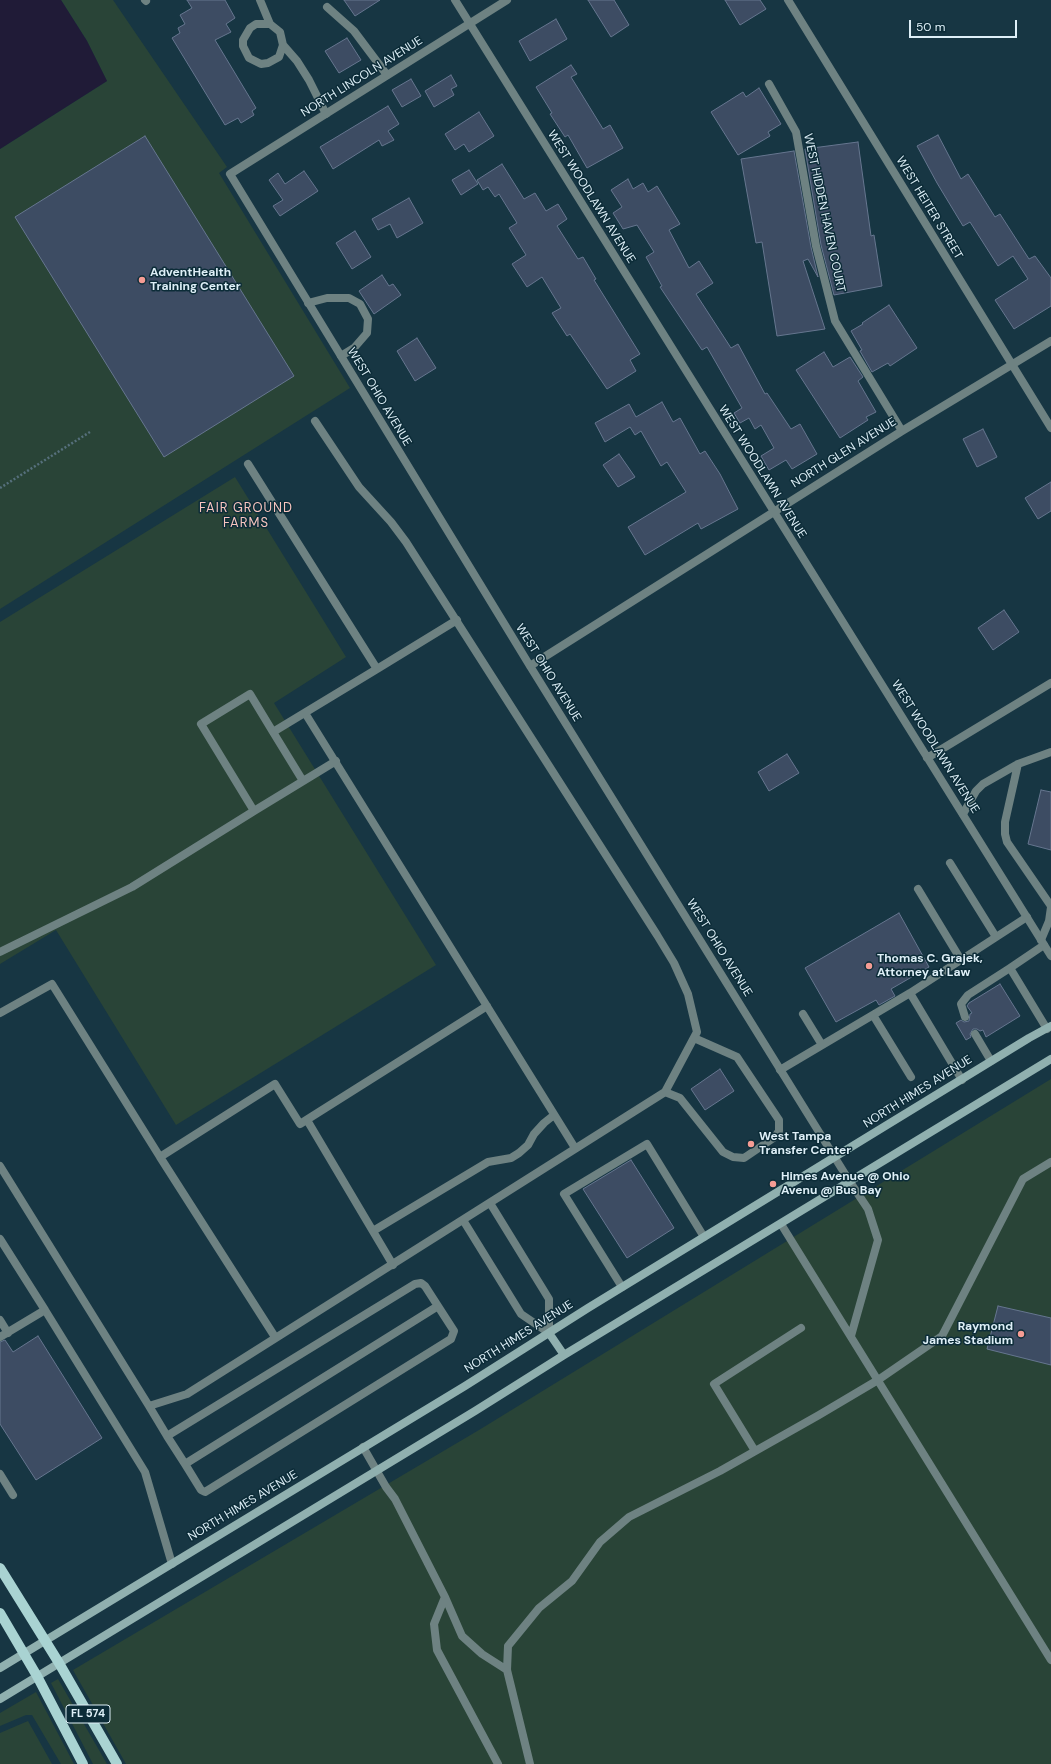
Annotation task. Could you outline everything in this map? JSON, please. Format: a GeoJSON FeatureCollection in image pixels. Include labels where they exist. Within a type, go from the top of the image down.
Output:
{"type":"FeatureCollection","features":[{"type":"Feature","properties":{"kind":"main road","name":"FL 574"},"geometry":{"type":"LineString","coordinates":[[0,1568],[59,1663],[116,1764]]}},
{"type":"Feature","properties":{"kind":"main road","name":"FL 574"},"geometry":{"type":"LineString","coordinates":[[0,1613],[37,1676],[83,1764]]}},
{"type":"Feature","properties":{"kind":"street"},"geometry":{"type":"LineString","coordinates":[[260,0],[270,24],[280,32],[283,45],[297,61],[309,80],[326,114]]}},
{"type":"Feature","properties":{"kind":"street","name":"WEST WOODLAWN AVENUE"},"geometry":{"type":"LineString","coordinates":[[455,0],[1051,956]]}},
{"type":"Feature","properties":{"kind":"street","name":"NORTH LINCOLN AVENUE"},"geometry":{"type":"LineString","coordinates":[[230,174],[507,0]]}},
{"type":"Feature","properties":{"kind":"street","name":"WEST HEITER STREET"},"geometry":{"type":"LineString","coordinates":[[788,0],[1051,428]]}},
{"type":"Feature","properties":{"kind":"street"},"geometry":{"type":"LineString","coordinates":[[327,7],[354,31],[387,75]]}},
{"type":"Feature","properties":{"kind":"street"},"geometry":{"type":"LineString","coordinates":[[270,24],[263,23],[250,28],[243,40],[243,46],[246,53],[255,62],[268,63],[279,57],[283,45]]}},
{"type":"Feature","properties":{"kind":"street","name":"WEST HIDDEN HAVEN COURT"},"geometry":{"type":"LineString","coordinates":[[769,84],[796,132],[816,246],[835,321],[902,431]]}},
{"type":"Feature","properties":{"kind":"street","name":"WEST OHIO AVENUE"},"geometry":{"type":"LineString","coordinates":[[230,174],[530,666],[780,1070],[868,1209],[878,1240],[851,1336]]}},
{"type":"Feature","properties":{"kind":"street"},"geometry":{"type":"LineString","coordinates":[[308,303],[327,298],[349,298],[360,304],[368,319],[367,333],[354,348],[341,356]]}},
{"type":"Feature","properties":{"kind":"street","name":"NORTH GLEN AVENUE"},"geometry":{"type":"LineString","coordinates":[[530,666],[902,431],[1051,341]]}},
{"type":"Feature","properties":{"kind":"street"},"geometry":{"type":"LineString","coordinates":[[149,1406],[187,1394],[665,1092],[697,1032],[688,994],[674,963],[406,542],[391,522],[359,487],[315,422]]}},
{"type":"Feature","properties":{"kind":"street"},"geometry":{"type":"LineString","coordinates":[[248,464],[377,670]]}},
{"type":"Feature","properties":{"kind":"street"},"geometry":{"type":"LineString","coordinates":[[273,732],[457,620]]}},
{"type":"Feature","properties":{"kind":"street"},"geometry":{"type":"LineString","coordinates":[[927,758],[1051,683]]}},
{"type":"Feature","properties":{"kind":"street"},"geometry":{"type":"LineString","coordinates":[[254,811],[200,724],[250,694],[303,781]]}},
{"type":"Feature","properties":{"kind":"street"},"geometry":{"type":"LineString","coordinates":[[305,713],[575,1148]]}},
{"type":"Feature","properties":{"kind":"street"},"geometry":{"type":"LineString","coordinates":[[963,814],[976,791],[983,784],[1018,764],[1051,752]]}},
{"type":"Feature","properties":{"kind":"street"},"geometry":{"type":"LineString","coordinates":[[0,952],[132,887],[336,761]]}},
{"type":"Feature","properties":{"kind":"street"},"geometry":{"type":"LineString","coordinates":[[965,1017],[961,1004],[968,995],[1010,968],[1043,943],[1049,922],[1051,907],[1007,842],[1005,834],[1005,822],[1018,764]]}},
{"type":"Feature","properties":{"kind":"street"},"geometry":{"type":"LineString","coordinates":[[950,863],[996,937]]}},
{"type":"Feature","properties":{"kind":"street"},"geometry":{"type":"LineString","coordinates":[[918,889],[961,960]]}},
{"type":"Feature","properties":{"kind":"street"},"geometry":{"type":"LineString","coordinates":[[780,1070],[910,993],[1027,917]]}},
{"type":"Feature","properties":{"kind":"street"},"geometry":{"type":"LineString","coordinates":[[1010,968],[1036,1012],[1049,1028]]}},
{"type":"Feature","properties":{"kind":"street"},"geometry":{"type":"LineString","coordinates":[[0,1014],[52,984],[275,1337]]}},
{"type":"Feature","properties":{"kind":"street"},"geometry":{"type":"LineString","coordinates":[[910,993],[962,1080]]}},
{"type":"Feature","properties":{"kind":"street"},"geometry":{"type":"LineString","coordinates":[[160,1157],[275,1084],[300,1124],[487,1006]]}},
{"type":"Feature","properties":{"kind":"street"},"geometry":{"type":"LineString","coordinates":[[803,1014],[822,1045]]}},
{"type":"Feature","properties":{"kind":"street"},"geometry":{"type":"LineString","coordinates":[[873,1015],[911,1077]]}},
{"type":"Feature","properties":{"kind":"street","name":"NORTH HIMES AVENUE"},"geometry":{"type":"LineString","coordinates":[[0,1668],[364,1447],[991,1061],[1049,1028]]}},
{"type":"Feature","properties":{"kind":"street"},"geometry":{"type":"LineString","coordinates":[[975,1034],[991,1061]]}},
{"type":"Feature","properties":{"kind":"street"},"geometry":{"type":"LineString","coordinates":[[665,1092],[680,1098],[723,1152],[733,1157],[744,1158],[775,1137],[780,1131],[779,1120],[737,1057],[694,1038]]}},
{"type":"Feature","properties":{"kind":"street"},"geometry":{"type":"LineString","coordinates":[[0,1699],[377,1471],[564,1355],[850,1182],[1051,1058]]}},
{"type":"Feature","properties":{"kind":"street"},"geometry":{"type":"LineString","coordinates":[[373,1231],[488,1162],[511,1158],[519,1153],[528,1145],[534,1134],[544,1123],[554,1115]]}},
{"type":"Feature","properties":{"kind":"street"},"geometry":{"type":"LineString","coordinates":[[307,1120],[393,1264]]}},
{"type":"Feature","properties":{"kind":"street"},"geometry":{"type":"LineString","coordinates":[[622,1287],[564,1194],[647,1144],[704,1237]]}},
{"type":"Feature","properties":{"kind":"street"},"geometry":{"type":"LineString","coordinates":[[530,1764],[507,1670],[508,1646],[539,1608],[572,1581],[600,1542],[629,1517],[755,1451],[819,1415],[878,1380],[942,1336],[1023,1179],[1051,1162]]}},
{"type":"Feature","properties":{"kind":"street"},"geometry":{"type":"LineString","coordinates":[[0,1166],[201,1490],[205,1492],[451,1339],[454,1335],[454,1331],[425,1286],[421,1283],[415,1284],[168,1436]]}},
{"type":"Feature","properties":{"kind":"street"},"geometry":{"type":"LineString","coordinates":[[490,1203],[549,1298],[549,1333]]}},
{"type":"Feature","properties":{"kind":"street"},"geometry":{"type":"LineString","coordinates":[[462,1220],[521,1314],[549,1333],[564,1355]]}},
{"type":"Feature","properties":{"kind":"street"},"geometry":{"type":"LineString","coordinates":[[781,1224],[1051,1660]]}},
{"type":"Feature","properties":{"kind":"street"},"geometry":{"type":"LineString","coordinates":[[0,1239],[145,1472],[172,1564]]}},
{"type":"Feature","properties":{"kind":"street"},"geometry":{"type":"LineString","coordinates":[[185,1464],[438,1306]]}},
{"type":"Feature","properties":{"kind":"street"},"geometry":{"type":"LineString","coordinates":[[0,1337],[45,1310]]}},
{"type":"Feature","properties":{"kind":"street"},"geometry":{"type":"LineString","coordinates":[[0,1320],[8,1332]]}},
{"type":"Feature","properties":{"kind":"street"},"geometry":{"type":"LineString","coordinates":[[755,1451],[714,1384],[802,1328]]}},
{"type":"Feature","properties":{"kind":"street"},"geometry":{"type":"LineString","coordinates":[[364,1447],[394,1499],[445,1597],[462,1636],[482,1654],[507,1670]]}},
{"type":"Feature","properties":{"kind":"street"},"geometry":{"type":"LineString","coordinates":[[0,1474],[13,1495]]}},
{"type":"Feature","properties":{"kind":"street"},"geometry":{"type":"LineString","coordinates":[[445,1597],[434,1624],[438,1650],[498,1764]]}},
{"type":"Feature","properties":{"kind":"path"},"geometry":{"type":"LineString","coordinates":[[0,488],[90,432]]}},
{"type":"Feature","properties":{"kind":"green space","name":"AdventHealth Training Center"},"geometry":{"type":"Polygon","coordinates":[[[61,0],[113,0],[227,167],[219,173],[350,388],[0,609],[0,149],[107,81],[87,41],[61,0]]]}},
{"type":"Feature","properties":{"kind":"green space"},"geometry":{"type":"Polygon","coordinates":[[[235,477],[346,657],[274,703],[436,965],[176,1125],[56,930],[0,964],[0,622],[235,477]]]}},
{"type":"Feature","properties":{"kind":"green space"},"geometry":{"type":"Polygon","coordinates":[[[1051,1079],[1051,1764],[126,1764],[73,1670],[479,1430],[1051,1079]]]}},
{"type":"Feature","properties":{"kind":"green space"},"geometry":{"type":"Polygon","coordinates":[[[58,1679],[107,1764],[93,1764],[51,1683],[58,1679]]]}},
{"type":"Feature","properties":{"kind":"green space"},"geometry":{"type":"Polygon","coordinates":[[[36,1692],[74,1764],[61,1764],[32,1715],[26,1715],[0,1726],[0,1713],[36,1692]]]}},
{"type":"Feature","properties":{"kind":"green space"},"geometry":{"type":"Polygon","coordinates":[[[28,1721],[52,1764],[0,1764],[0,1733],[28,1721]]]}},
{"type":"Feature","properties":{"kind":"shaded area"},"geometry":{"type":"Polygon","coordinates":[[[0,0],[61,0],[87,41],[107,81],[0,149],[0,0]]]}},
{"type":"Feature","properties":{"kind":"building"},"geometry":{"type":"Polygon","coordinates":[[[187,0],[225,0],[235,18],[226,24],[231,32],[215,40],[256,108],[252,111],[254,115],[241,123],[238,118],[225,125],[172,38],[180,33],[178,28],[185,24],[180,15],[192,8],[187,0]]]}},
{"type":"Feature","properties":{"kind":"building"},"geometry":{"type":"Polygon","coordinates":[[[344,0],[380,0],[355,16],[344,0]]]}},
{"type":"Feature","properties":{"kind":"building"},"geometry":{"type":"Polygon","coordinates":[[[588,0],[614,0],[629,25],[611,37],[588,0]]]}},
{"type":"Feature","properties":{"kind":"building"},"geometry":{"type":"Polygon","coordinates":[[[725,0],[760,0],[766,9],[740,25],[725,0]]]}},
{"type":"Feature","properties":{"kind":"building"},"geometry":{"type":"Polygon","coordinates":[[[556,19],[567,39],[530,61],[519,41],[556,19]]]}},
{"type":"Feature","properties":{"kind":"building"},"geometry":{"type":"Polygon","coordinates":[[[347,38],[361,60],[339,73],[325,51],[347,38]]]}},
{"type":"Feature","properties":{"kind":"building"},"geometry":{"type":"Polygon","coordinates":[[[571,65],[577,74],[571,77],[603,129],[610,125],[623,148],[587,168],[568,135],[565,137],[550,114],[552,113],[536,87],[571,65]]]}},
{"type":"Feature","properties":{"kind":"building"},"geometry":{"type":"Polygon","coordinates":[[[451,75],[457,86],[451,89],[454,95],[434,107],[425,91],[451,75]]]}},
{"type":"Feature","properties":{"kind":"building"},"geometry":{"type":"Polygon","coordinates":[[[411,79],[421,96],[402,107],[392,90],[411,79]]]}},
{"type":"Feature","properties":{"kind":"building"},"geometry":{"type":"Polygon","coordinates":[[[759,88],[781,124],[768,132],[770,136],[738,155],[711,112],[743,92],[746,97],[759,88]]]}},
{"type":"Feature","properties":{"kind":"building"},"geometry":{"type":"Polygon","coordinates":[[[388,106],[399,124],[388,131],[394,140],[382,146],[379,140],[333,169],[320,147],[388,106]]]}},
{"type":"Feature","properties":{"kind":"building"},"geometry":{"type":"Polygon","coordinates":[[[479,112],[494,136],[469,152],[464,144],[455,150],[445,134],[479,112]]]}},
{"type":"Feature","properties":{"kind":"building"},"geometry":{"type":"Polygon","coordinates":[[[938,135],[961,179],[968,174],[995,217],[1000,214],[1029,259],[1035,256],[1051,278],[1051,306],[1014,329],[995,300],[1028,279],[1013,256],[998,266],[970,222],[963,226],[917,146],[938,135]]]}},
{"type":"Feature","properties":{"kind":"building"},"geometry":{"type":"Polygon","coordinates":[[[145,136],[294,376],[164,457],[15,217],[145,136]]]}},
{"type":"Feature","properties":{"kind":"building"},"geometry":{"type":"Polygon","coordinates":[[[858,142],[871,236],[874,235],[882,286],[834,295],[821,245],[805,149],[858,142]]]}},
{"type":"Feature","properties":{"kind":"building"},"geometry":{"type":"Polygon","coordinates":[[[794,151],[811,247],[818,277],[808,259],[803,261],[825,329],[777,336],[762,242],[756,243],[741,159],[794,151]]]}},
{"type":"Feature","properties":{"kind":"building"},"geometry":{"type":"Polygon","coordinates":[[[502,164],[524,199],[535,193],[546,211],[558,204],[567,219],[557,226],[578,259],[583,257],[596,279],[594,280],[640,354],[630,360],[636,371],[607,389],[570,334],[567,336],[552,313],[561,308],[542,277],[527,287],[512,264],[526,255],[509,228],[517,223],[499,194],[495,197],[488,187],[483,190],[477,180],[502,164]]]}},
{"type":"Feature","properties":{"kind":"building"},"geometry":{"type":"Polygon","coordinates":[[[469,170],[478,184],[461,195],[452,180],[469,170]]]}},
{"type":"Feature","properties":{"kind":"building"},"geometry":{"type":"Polygon","coordinates":[[[304,171],[318,191],[280,216],[273,206],[283,200],[269,180],[278,173],[285,184],[304,171]]]}},
{"type":"Feature","properties":{"kind":"building"},"geometry":{"type":"Polygon","coordinates":[[[628,179],[633,189],[643,183],[648,192],[657,186],[680,224],[669,230],[689,268],[699,261],[713,283],[696,294],[731,348],[738,344],[765,394],[767,393],[791,429],[800,424],[817,454],[792,469],[786,460],[769,470],[761,456],[774,448],[761,425],[755,429],[749,418],[740,423],[734,413],[742,408],[707,347],[702,350],[660,287],[662,286],[646,257],[654,252],[637,225],[623,229],[613,213],[622,207],[611,190],[628,179]]]}},
{"type":"Feature","properties":{"kind":"building"},"geometry":{"type":"Polygon","coordinates":[[[409,198],[423,223],[397,238],[390,224],[378,230],[372,219],[409,198]]]}},
{"type":"Feature","properties":{"kind":"building"},"geometry":{"type":"Polygon","coordinates":[[[355,231],[371,257],[352,269],[336,243],[355,231]]]}},
{"type":"Feature","properties":{"kind":"building"},"geometry":{"type":"Polygon","coordinates":[[[382,275],[389,286],[393,284],[401,295],[374,314],[359,291],[382,275]]]}},
{"type":"Feature","properties":{"kind":"building"},"geometry":{"type":"Polygon","coordinates":[[[889,305],[917,348],[890,366],[888,363],[872,372],[851,331],[889,305]]]}},
{"type":"Feature","properties":{"kind":"building"},"geometry":{"type":"Polygon","coordinates":[[[417,338],[436,368],[415,381],[397,351],[417,338]]]}},
{"type":"Feature","properties":{"kind":"building"},"geometry":{"type":"Polygon","coordinates":[[[824,352],[833,367],[850,357],[863,377],[858,381],[876,412],[866,417],[868,420],[840,438],[796,370],[824,352]]]}},
{"type":"Feature","properties":{"kind":"building"},"geometry":{"type":"Polygon","coordinates":[[[662,402],[673,422],[680,418],[700,454],[705,451],[720,474],[738,509],[701,529],[698,523],[645,555],[628,527],[686,492],[667,462],[661,466],[641,431],[635,435],[630,427],[605,442],[595,423],[629,404],[636,417],[662,402]]]}},
{"type":"Feature","properties":{"kind":"building"},"geometry":{"type":"Polygon","coordinates":[[[983,429],[997,457],[977,467],[963,439],[983,429]]]}},
{"type":"Feature","properties":{"kind":"building"},"geometry":{"type":"Polygon","coordinates":[[[619,454],[635,477],[618,487],[603,465],[619,454]]]}},
{"type":"Feature","properties":{"kind":"building"},"geometry":{"type":"Polygon","coordinates":[[[1051,482],[1051,511],[1038,519],[1025,498],[1051,482]]]}},
{"type":"Feature","properties":{"kind":"building"},"geometry":{"type":"Polygon","coordinates":[[[1004,610],[1019,632],[993,650],[978,628],[1004,610]]]}},
{"type":"Feature","properties":{"kind":"building"},"geometry":{"type":"Polygon","coordinates":[[[787,754],[799,773],[769,791],[758,772],[787,754]]]}},
{"type":"Feature","properties":{"kind":"building"},"geometry":{"type":"Polygon","coordinates":[[[1041,790],[1051,792],[1051,850],[1028,844],[1041,790]]]}},
{"type":"Feature","properties":{"kind":"building"},"geometry":{"type":"Polygon","coordinates":[[[899,913],[929,967],[891,989],[895,996],[879,1005],[876,1000],[836,1022],[805,968],[899,913]]]}},
{"type":"Feature","properties":{"kind":"building"},"geometry":{"type":"Polygon","coordinates":[[[1000,984],[1020,1016],[986,1037],[983,1030],[980,1031],[973,1029],[970,1034],[971,1037],[966,1040],[956,1023],[961,1020],[964,1022],[969,1021],[970,1014],[972,1013],[967,1006],[969,1003],[1000,984]]]}},
{"type":"Feature","properties":{"kind":"building"},"geometry":{"type":"Polygon","coordinates":[[[720,1069],[734,1091],[705,1110],[691,1089],[720,1069]]]}},
{"type":"Feature","properties":{"kind":"building"},"geometry":{"type":"Polygon","coordinates":[[[631,1160],[674,1228],[627,1258],[583,1189],[631,1160]]]}},
{"type":"Feature","properties":{"kind":"building","name":"Raymond James Stadium"},"geometry":{"type":"Polygon","coordinates":[[[998,1306],[1051,1318],[1051,1365],[987,1349],[998,1306]]]}},
{"type":"Feature","properties":{"kind":"building"},"geometry":{"type":"Polygon","coordinates":[[[38,1336],[102,1438],[36,1480],[0,1424],[0,1342],[5,1340],[13,1352],[38,1336]]]}},
{"type":"Feature","properties":{"kind":"place","name":"AdventHealth Training Center"},"geometry":{"type":"Point","coordinates":[142,280]}},
{"type":"Feature","properties":{"kind":"place","name":"Thomas C. Grajek, Attorney at Law"},"geometry":{"type":"Point","coordinates":[869,966]}},
{"type":"Feature","properties":{"kind":"place","name":"West Tampa Transfer Center"},"geometry":{"type":"Point","coordinates":[751,1144]}},
{"type":"Feature","properties":{"kind":"place","name":"Himes Avenue @ Ohio Avenu @ Bus Bay"},"geometry":{"type":"Point","coordinates":[773,1184]}},
{"type":"Feature","properties":{"kind":"place","name":"Raymond James Stadium"},"geometry":{"type":"Point","coordinates":[1021,1334]}},
{"type":"Feature","properties":{"kind":"district","name":"FAIR GROUND FARMS"},"geometry":{"type":"Point","coordinates":[246,516]}}]}
